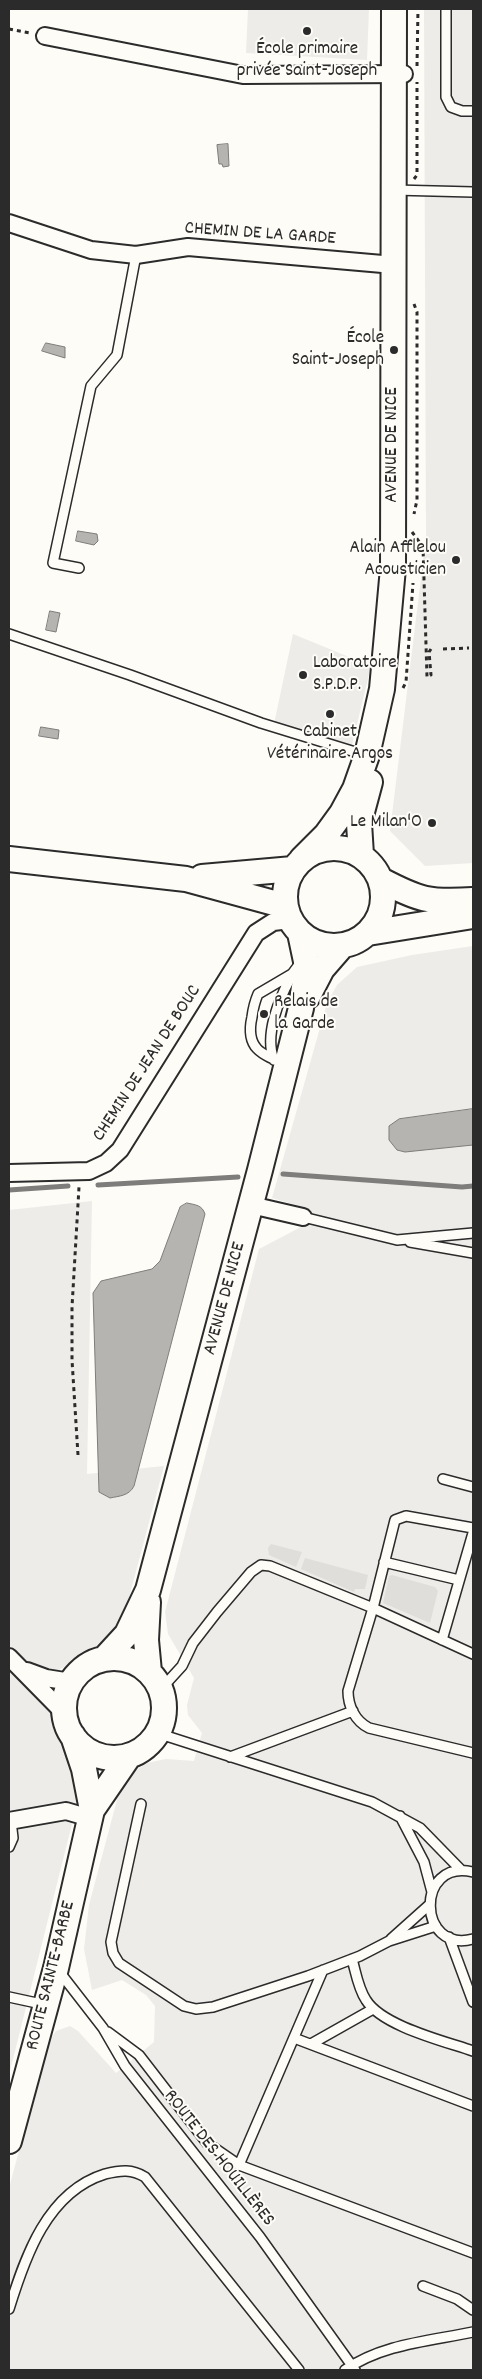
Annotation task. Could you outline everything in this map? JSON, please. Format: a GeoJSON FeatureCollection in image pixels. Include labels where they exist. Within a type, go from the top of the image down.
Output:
{"type":"FeatureCollection","features":[{"type":"Feature","properties":{"kind":"main road","name":"AVENUE DE NICE"},"geometry":{"type":"LineString","coordinates":[[297,864],[326,835],[342,813],[372,757],[388,710],[405,538],[405,185],[400,74],[394,9]]}},
{"type":"Feature","properties":{"kind":"main road","name":"AVENUE DE NICE"},"geometry":{"type":"LineString","coordinates":[[400,74],[405,9]]}},
{"type":"Feature","properties":{"kind":"main road","name":"AVENUE DE NICE"},"geometry":{"type":"LineString","coordinates":[[361,855],[359,822],[372,757],[382,689],[392,568],[394,264],[405,185]]}},
{"type":"Feature","properties":{"kind":"main road"},"geometry":{"type":"LineString","coordinates":[[9,859],[186,879],[297,864],[320,849],[341,848],[361,855],[373,866],[381,880],[382,908],[377,922],[368,933],[356,942],[342,946],[327,946],[312,942],[295,928],[186,879]]}},
{"type":"Feature","properties":{"kind":"main road"},"geometry":{"type":"LineString","coordinates":[[295,928],[285,886],[297,864]]}},
{"type":"Feature","properties":{"kind":"main road"},"geometry":{"type":"LineString","coordinates":[[381,880],[411,896],[438,903],[473,900]]}},
{"type":"Feature","properties":{"kind":"main road"},"geometry":{"type":"LineString","coordinates":[[368,933],[473,916]]}},
{"type":"Feature","properties":{"kind":"main road","name":"AVENUE DE NICE"},"geometry":{"type":"LineString","coordinates":[[295,928],[307,966],[301,1008]]}},
{"type":"Feature","properties":{"kind":"main road","name":"AVENUE DE NICE"},"geometry":{"type":"LineString","coordinates":[[104,1659],[127,1634],[148,1590],[259,1175],[281,1062],[301,1008],[322,969],[342,946]]}},
{"type":"Feature","properties":{"kind":"main road","name":"AVENUE DE NICE"},"geometry":{"type":"LineString","coordinates":[[148,1590],[146,1640],[155,1681]]}},
{"type":"Feature","properties":{"kind":"main road"},"geometry":{"type":"LineString","coordinates":[[104,1659],[128,1660],[155,1681],[164,1704],[163,1719],[157,1733],[145,1747],[129,1756],[113,1758],[98,1755],[84,1748],[73,1736],[64,1712],[65,1691],[71,1682],[89,1665],[104,1659]]}},
{"type":"Feature","properties":{"kind":"main road","name":"ROUTE SAINTE-BARBE"},"geometry":{"type":"LineString","coordinates":[[73,1736],[84,1769],[91,1814]]}},
{"type":"Feature","properties":{"kind":"main road","name":"ROUTE SAINTE-BARBE"},"geometry":{"type":"LineString","coordinates":[[9,2141],[56,1968],[91,1814],[129,1756]]}},
{"type":"Feature","properties":{"kind":"street"},"geometry":{"type":"LineString","coordinates":[[45,36],[243,75],[400,74]]}},
{"type":"Feature","properties":{"kind":"street","name":"CHEMIN DE LA GARDE"},"geometry":{"type":"LineString","coordinates":[[9,223],[91,250],[136,255],[188,247],[394,264]]}},
{"type":"Feature","properties":{"kind":"street","name":"CHEMIN DE JEAN DE BOUC"},"geometry":{"type":"LineString","coordinates":[[9,1173],[64,1170],[80,1172],[89,1171],[106,1163],[120,1150],[256,933],[273,922],[295,928]]}},
{"type":"Feature","properties":{"kind":"street"},"geometry":{"type":"LineString","coordinates":[[250,1205],[303,1217]]}},
{"type":"Feature","properties":{"kind":"street"},"geometry":{"type":"LineString","coordinates":[[9,1657],[64,1712]]}},
{"type":"Feature","properties":{"kind":"street"},"geometry":{"type":"LineString","coordinates":[[23,1670],[46,1678],[71,1682]]}},
{"type":"Feature","properties":{"kind":"street"},"geometry":{"type":"LineString","coordinates":[[10,1821],[66,1811],[91,1814]]}},
{"type":"Feature","properties":{"kind":"lane"},"geometry":{"type":"LineString","coordinates":[[446,9],[446,97],[451,107],[462,111],[473,111]]}},
{"type":"Feature","properties":{"kind":"lane"},"geometry":{"type":"LineString","coordinates":[[405,185],[473,192]]}},
{"type":"Feature","properties":{"kind":"lane"},"geometry":{"type":"LineString","coordinates":[[79,568],[53,563],[91,386],[118,355],[136,255]]}},
{"type":"Feature","properties":{"kind":"lane"},"geometry":{"type":"LineString","coordinates":[[9,634],[130,675],[261,723],[372,757]]}},
{"type":"Feature","properties":{"kind":"lane"},"geometry":{"type":"LineString","coordinates":[[281,1062],[270,1043],[280,1001],[292,974],[300,965],[295,928]]}},
{"type":"Feature","properties":{"kind":"lane"},"geometry":{"type":"LineString","coordinates":[[281,1062],[265,1057],[255,1047],[250,1037],[249,1028],[258,994],[292,974]]}},
{"type":"Feature","properties":{"kind":"lane"},"geometry":{"type":"LineString","coordinates":[[303,1217],[397,1240],[473,1253]]}},
{"type":"Feature","properties":{"kind":"lane"},"geometry":{"type":"LineString","coordinates":[[397,1240],[473,1233]]}},
{"type":"Feature","properties":{"kind":"lane"},"geometry":{"type":"LineString","coordinates":[[442,1479],[473,1487]]}},
{"type":"Feature","properties":{"kind":"lane"},"geometry":{"type":"LineString","coordinates":[[473,1528],[402,1516],[393,1524],[373,1608],[348,1691],[348,1699],[360,1724],[376,1731],[473,1753]]}},
{"type":"Feature","properties":{"kind":"lane"},"geometry":{"type":"LineString","coordinates":[[442,1640],[473,1533]]}},
{"type":"Feature","properties":{"kind":"lane"},"geometry":{"type":"LineString","coordinates":[[384,1562],[459,1580]]}},
{"type":"Feature","properties":{"kind":"lane"},"geometry":{"type":"LineString","coordinates":[[155,1681],[182,1666],[194,1643],[217,1612],[251,1572],[261,1565],[270,1566],[373,1608],[473,1654]]}},
{"type":"Feature","properties":{"kind":"lane"},"geometry":{"type":"LineString","coordinates":[[230,1757],[353,1711]]}},
{"type":"Feature","properties":{"kind":"lane"},"geometry":{"type":"LineString","coordinates":[[157,1733],[372,1802],[420,1828],[461,1870]]}},
{"type":"Feature","properties":{"kind":"lane"},"geometry":{"type":"LineString","coordinates":[[141,1804],[112,1942],[113,1953],[120,1963],[184,2006],[196,2010],[213,2007],[352,1960],[389,1941],[436,1926]]}},
{"type":"Feature","properties":{"kind":"lane"},"geometry":{"type":"LineString","coordinates":[[400,1816],[424,1862],[432,1892]]}},
{"type":"Feature","properties":{"kind":"lane"},"geometry":{"type":"LineString","coordinates":[[9,1847],[13,1838],[10,1821]]}},
{"type":"Feature","properties":{"kind":"lane"},"geometry":{"type":"LineString","coordinates":[[473,1868],[461,1870],[444,1877],[432,1892],[429,1904],[430,1916],[436,1926],[449,1937],[459,1940],[473,1939]]}},
{"type":"Feature","properties":{"kind":"lane"},"geometry":{"type":"LineString","coordinates":[[389,1941],[429,1904]]}},
{"type":"Feature","properties":{"kind":"lane"},"geometry":{"type":"LineString","coordinates":[[449,1937],[473,2002]]}},
{"type":"Feature","properties":{"kind":"lane"},"geometry":{"type":"LineString","coordinates":[[352,1960],[361,1990],[373,2010],[385,2019],[473,2051]]}},
{"type":"Feature","properties":{"kind":"lane","name":"ROUTE DES HOUILLÈRES"},"geometry":{"type":"LineString","coordinates":[[56,1968],[104,2028],[125,2066],[260,2237],[351,2369]]}},
{"type":"Feature","properties":{"kind":"lane"},"geometry":{"type":"LineString","coordinates":[[239,2165],[323,1970]]}},
{"type":"Feature","properties":{"kind":"lane"},"geometry":{"type":"LineString","coordinates":[[9,1997],[46,2005]]}},
{"type":"Feature","properties":{"kind":"lane"},"geometry":{"type":"LineString","coordinates":[[311,2044],[373,2010]]}},
{"type":"Feature","properties":{"kind":"lane"},"geometry":{"type":"LineString","coordinates":[[104,2028],[139,2055],[207,2143],[239,2165],[473,2253]]}},
{"type":"Feature","properties":{"kind":"lane"},"geometry":{"type":"LineString","coordinates":[[294,2038],[473,2106]]}},
{"type":"Feature","properties":{"kind":"lane"},"geometry":{"type":"LineString","coordinates":[[9,2310],[20,2271],[41,2228],[68,2194],[92,2178],[116,2171],[134,2170],[145,2177],[299,2370]]}},
{"type":"Feature","properties":{"kind":"lane"},"geometry":{"type":"LineString","coordinates":[[423,2286],[457,2299],[473,2310]]}},
{"type":"Feature","properties":{"kind":"lane"},"geometry":{"type":"LineString","coordinates":[[351,2369],[383,2350],[473,2332]]}},
{"type":"Feature","properties":{"kind":"path"},"geometry":{"type":"LineString","coordinates":[[405,185],[418,9]]}},
{"type":"Feature","properties":{"kind":"path"},"geometry":{"type":"LineString","coordinates":[[9,29],[45,36]]}},
{"type":"Feature","properties":{"kind":"path"},"geometry":{"type":"LineString","coordinates":[[410,530],[423,547],[427,677],[431,675],[429,652],[431,649]]}},
{"type":"Feature","properties":{"kind":"path"},"geometry":{"type":"LineString","coordinates":[[443,649],[469,648]]}},
{"type":"Feature","properties":{"kind":"path"},"geometry":{"type":"LineString","coordinates":[[78,1455],[72,1360],[72,1307],[80,1172]]}},
{"type":"Feature","properties":{"kind":"shaded area","name":"École primaire privée Saint-Joseph"},"geometry":{"type":"Polygon","coordinates":[[[248,9],[369,9],[367,60],[246,53],[248,9]]]}},
{"type":"Feature","properties":{"kind":"shaded area"},"geometry":{"type":"Polygon","coordinates":[[[424,9],[473,9],[473,863],[425,866],[390,831],[426,537],[424,9]]]}},
{"type":"Feature","properties":{"kind":"shaded area"},"geometry":{"type":"Polygon","coordinates":[[[228,144],[229,166],[223,167],[222,164],[219,164],[217,145],[228,144]]]}},
{"type":"Feature","properties":{"kind":"shaded area"},"geometry":{"type":"Polygon","coordinates":[[[46,343],[65,347],[65,358],[42,351],[46,343]]]}},
{"type":"Feature","properties":{"kind":"shaded area"},"geometry":{"type":"Polygon","coordinates":[[[78,531],[97,534],[98,541],[94,545],[76,541],[78,531]]]}},
{"type":"Feature","properties":{"kind":"shaded area"},"geometry":{"type":"Polygon","coordinates":[[[50,611],[60,613],[56,632],[46,630],[50,611]]]}},
{"type":"Feature","properties":{"kind":"shaded area"},"geometry":{"type":"Polygon","coordinates":[[[293,634],[371,666],[352,745],[274,724],[293,634]]]}},
{"type":"Feature","properties":{"kind":"shaded area"},"geometry":{"type":"Polygon","coordinates":[[[41,727],[59,730],[58,739],[39,736],[41,727]]]}},
{"type":"Feature","properties":{"kind":"shaded area"},"geometry":{"type":"Polygon","coordinates":[[[473,946],[473,2370],[9,2370],[9,2188],[48,2043],[56,2031],[70,2026],[78,2031],[116,2073],[154,2042],[155,2006],[146,1995],[122,1980],[92,1990],[84,1949],[89,1905],[121,1785],[133,1772],[147,1763],[166,1759],[194,1761],[202,1733],[188,1715],[187,1705],[194,1678],[168,1634],[165,1612],[259,1249],[301,1227],[306,1208],[272,1198],[327,1003],[337,985],[357,967],[412,955],[473,946]]]}},
{"type":"Feature","properties":{"kind":"shaded area"},"geometry":{"type":"Polygon","coordinates":[[[473,1109],[473,1145],[405,1152],[397,1150],[389,1140],[389,1126],[399,1119],[473,1109]]]}},
{"type":"Feature","properties":{"kind":"shaded area"},"geometry":{"type":"Polygon","coordinates":[[[92,1201],[87,1474],[164,1466],[123,1620],[105,1649],[60,1669],[47,1705],[59,1722],[79,1781],[78,1800],[9,2075],[9,1210],[92,1201]]]}},
{"type":"Feature","properties":{"kind":"shaded area"},"geometry":{"type":"Polygon","coordinates":[[[187,1203],[200,1207],[205,1214],[134,1486],[127,1494],[110,1498],[99,1492],[93,1293],[101,1281],[152,1269],[160,1261],[180,1207],[187,1203]]]}},
{"type":"Feature","properties":{"kind":"shaded area"},"geometry":{"type":"Polygon","coordinates":[[[271,1544],[302,1552],[296,1567],[269,1555],[268,1548],[271,1544]]]}},
{"type":"Feature","properties":{"kind":"shaded area"},"geometry":{"type":"Polygon","coordinates":[[[305,1558],[368,1575],[365,1589],[355,1589],[354,1592],[301,1569],[305,1558]]]}},
{"type":"Feature","properties":{"kind":"shaded area"},"geometry":{"type":"Polygon","coordinates":[[[392,1575],[435,1587],[438,1591],[430,1623],[383,1603],[389,1576],[392,1575]]]}},
{"type":"Feature","properties":{"kind":"waterway"},"geometry":{"type":"LineString","coordinates":[[283,1174],[462,1187],[473,1186]]}},
{"type":"Feature","properties":{"kind":"waterway"},"geometry":{"type":"LineString","coordinates":[[98,1185],[238,1177]]}},
{"type":"Feature","properties":{"kind":"waterway"},"geometry":{"type":"LineString","coordinates":[[9,1190],[68,1186]]}},
{"type":"Feature","properties":{"kind":"place","name":"École primaire privée Saint-Joseph"},"geometry":{"type":"Point","coordinates":[307,31]}},
{"type":"Feature","properties":{"kind":"place","name":"École Saint-Joseph"},"geometry":{"type":"Point","coordinates":[394,350]}},
{"type":"Feature","properties":{"kind":"place","name":"Alain Afflelou Acousticien"},"geometry":{"type":"Point","coordinates":[456,560]}},
{"type":"Feature","properties":{"kind":"place","name":"Laboratoire S.P.D.P."},"geometry":{"type":"Point","coordinates":[303,675]}},
{"type":"Feature","properties":{"kind":"place","name":"Cabinet Vétérinaire Argos"},"geometry":{"type":"Point","coordinates":[330,714]}},
{"type":"Feature","properties":{"kind":"place","name":"Le Milan'O"},"geometry":{"type":"Point","coordinates":[432,823]}},
{"type":"Feature","properties":{"kind":"place","name":"Relais de la Garde"},"geometry":{"type":"Point","coordinates":[264,1014]}}]}
